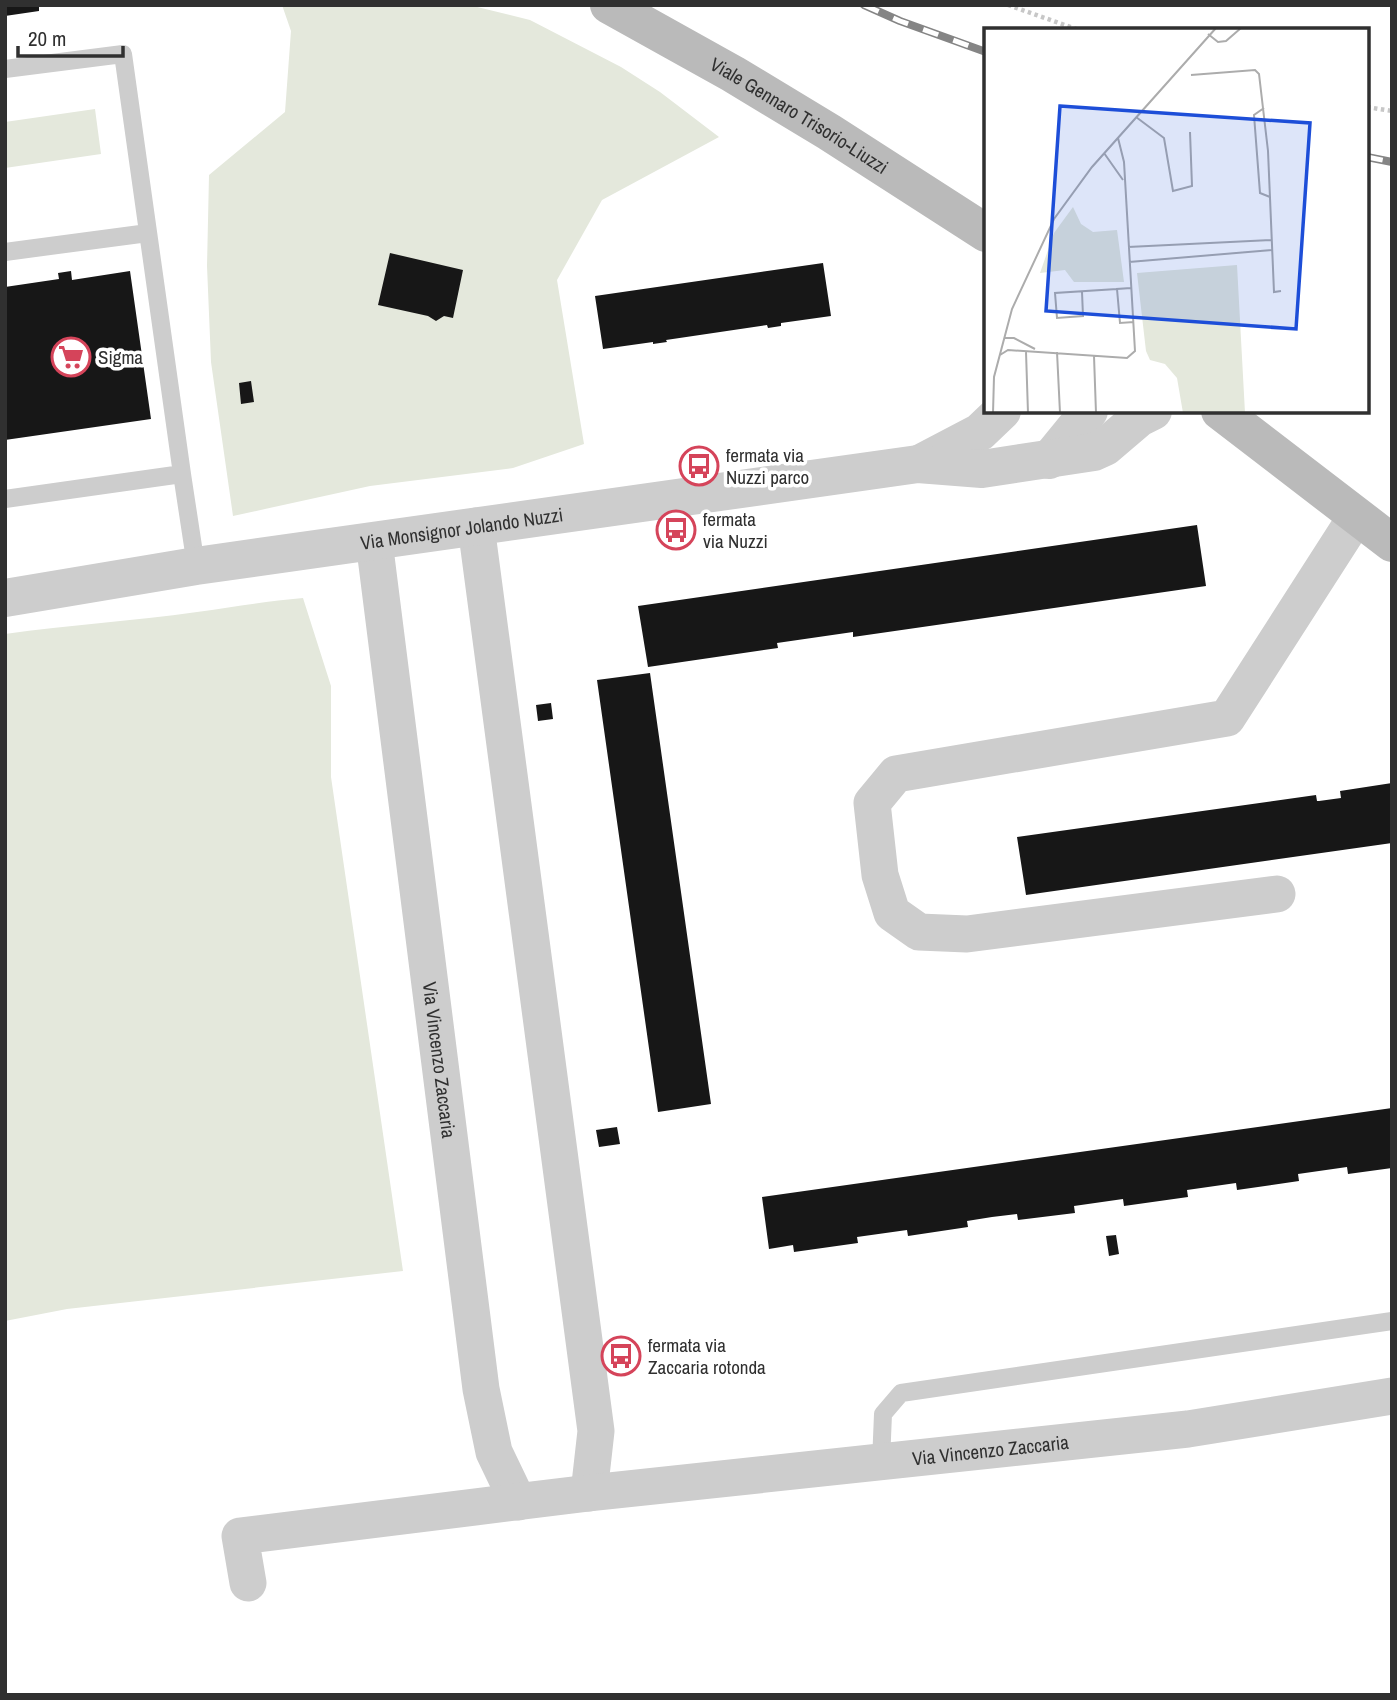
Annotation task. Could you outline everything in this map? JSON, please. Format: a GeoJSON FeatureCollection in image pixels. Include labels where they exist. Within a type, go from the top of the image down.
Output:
{"type":"FeatureCollection","features":[{"type":"Feature","properties":{"kind":"main road","name":"Viale Gennaro Trisorio-Liuzzi"},"geometry":{"type":"LineString","coordinates":[[609,5],[733,74],[829,132],[984,232]]}},
{"type":"Feature","properties":{"kind":"main road"},"geometry":{"type":"LineString","coordinates":[[1223,413],[1392,543]]}},
{"type":"Feature","properties":{"kind":"street"},"geometry":{"type":"LineString","coordinates":[[919,464],[980,432],[1000,413]]}},
{"type":"Feature","properties":{"kind":"street"},"geometry":{"type":"LineString","coordinates":[[1049,460],[1087,413]]}},
{"type":"Feature","properties":{"kind":"street"},"geometry":{"type":"LineString","coordinates":[[919,464],[982,469],[1094,452],[1105,447],[1139,418],[1149,413]]}},
{"type":"Feature","properties":{"kind":"street","name":"Via Monsignor Jolando Nuzzi"},"geometry":{"type":"LineString","coordinates":[[5,598],[196,566],[919,464]]}},
{"type":"Feature","properties":{"kind":"street"},"geometry":{"type":"LineString","coordinates":[[1277,894],[967,934],[919,932],[892,913],[880,875],[872,803],[896,774],[1227,718],[1356,517]]}},
{"type":"Feature","properties":{"kind":"street"},"geometry":{"type":"LineString","coordinates":[[476,526],[596,1431],[589,1493]]}},
{"type":"Feature","properties":{"kind":"street","name":"Via Vincenzo Zaccaria"},"geometry":{"type":"LineString","coordinates":[[374,541],[481,1389],[494,1452],[518,1502],[1188,1429],[1392,1395]]}},
{"type":"Feature","properties":{"kind":"street"},"geometry":{"type":"LineString","coordinates":[[248,1583],[240,1536],[518,1502]]}},
{"type":"Feature","properties":{"kind":"lane"},"geometry":{"type":"LineString","coordinates":[[5,69],[123,54],[196,566]]}},
{"type":"Feature","properties":{"kind":"lane"},"geometry":{"type":"LineString","coordinates":[[5,252],[148,233]]}},
{"type":"Feature","properties":{"kind":"lane"},"geometry":{"type":"LineString","coordinates":[[5,499],[182,474]]}},
{"type":"Feature","properties":{"kind":"lane"},"geometry":{"type":"LineString","coordinates":[[881,1462],[883,1413],[901,1393],[1392,1321]]}},
{"type":"Feature","properties":{"kind":"path"},"geometry":{"type":"LineString","coordinates":[[1008,5],[1073,28]]}},
{"type":"Feature","properties":{"kind":"path"},"geometry":{"type":"LineString","coordinates":[[1369,107],[1392,111]]}},
{"type":"Feature","properties":{"kind":"shaded area"},"geometry":{"type":"Polygon","coordinates":[[[282,5],[469,5],[530,20],[621,67],[660,92],[719,137],[602,200],[557,280],[584,444],[513,468],[370,486],[233,516],[211,362],[207,266],[209,175],[285,112],[291,31],[282,5]]]}},
{"type":"Feature","properties":{"kind":"shaded area"},"geometry":{"type":"Polygon","coordinates":[[[95,109],[101,154],[5,168],[5,122],[95,109]]]}},
{"type":"Feature","properties":{"kind":"shaded area"},"geometry":{"type":"Polygon","coordinates":[[[303,598],[331,686],[331,777],[403,1271],[67,1309],[5,1321],[5,634],[303,598]]]}},
{"type":"Feature","properties":{"kind":"building"},"geometry":{"type":"Polygon","coordinates":[[[5,5],[39,5],[39,11],[5,16],[5,5]]]}},
{"type":"Feature","properties":{"kind":"building"},"geometry":{"type":"Polygon","coordinates":[[[390,253],[463,270],[453,318],[444,316],[436,321],[428,316],[378,305],[390,253]]]}},
{"type":"Feature","properties":{"kind":"building"},"geometry":{"type":"Polygon","coordinates":[[[823,263],[831,316],[781,323],[781,326],[768,328],[767,325],[666,340],[667,342],[603,349],[595,296],[823,263]]]}},
{"type":"Feature","properties":{"kind":"building"},"geometry":{"type":"Polygon","coordinates":[[[71,271],[72,280],[130,271],[151,419],[5,440],[5,287],[59,279],[58,273],[71,271]]]}},
{"type":"Feature","properties":{"kind":"building"},"geometry":{"type":"Polygon","coordinates":[[[251,381],[254,402],[241,404],[239,383],[251,381]]]}},
{"type":"Feature","properties":{"kind":"building"},"geometry":{"type":"Polygon","coordinates":[[[1197,525],[1206,586],[853,637],[853,632],[777,643],[778,648],[648,667],[638,606],[1197,525]]]}},
{"type":"Feature","properties":{"kind":"building"},"geometry":{"type":"Polygon","coordinates":[[[650,673],[711,1104],[658,1112],[597,680],[650,673]]]}},
{"type":"Feature","properties":{"kind":"building"},"geometry":{"type":"Polygon","coordinates":[[[551,703],[553,719],[538,721],[536,705],[551,703]]]}},
{"type":"Feature","properties":{"kind":"building"},"geometry":{"type":"Polygon","coordinates":[[[1392,783],[1392,843],[1026,895],[1017,837],[1316,795],[1317,801],[1341,798],[1340,791],[1392,783]]]}},
{"type":"Feature","properties":{"kind":"building"},"geometry":{"type":"Polygon","coordinates":[[[1392,1108],[1392,1168],[1348,1174],[1347,1167],[1298,1174],[1299,1181],[1237,1190],[1236,1183],[1187,1190],[1188,1197],[1124,1206],[1123,1199],[1074,1206],[1075,1213],[1018,1220],[1017,1214],[992,1217],[967,1221],[968,1227],[908,1236],[907,1230],[857,1237],[858,1243],[794,1252],[793,1245],[769,1249],[762,1197],[1392,1108]]]}},
{"type":"Feature","properties":{"kind":"building"},"geometry":{"type":"Polygon","coordinates":[[[617,1127],[620,1144],[599,1147],[596,1130],[617,1127]]]}},
{"type":"Feature","properties":{"kind":"building"},"geometry":{"type":"Polygon","coordinates":[[[1116,1235],[1119,1254],[1109,1256],[1106,1236],[1116,1235]]]}},
{"type":"Feature","properties":{"kind":"railway"},"geometry":{"type":"LineString","coordinates":[[864,5],[984,51]]}},
{"type":"Feature","properties":{"kind":"railway"},"geometry":{"type":"LineString","coordinates":[[1369,157],[1392,162]]}},
{"type":"Feature","properties":{"kind":"place","name":"Sigma"},"geometry":{"type":"Point","coordinates":[71,357]}},
{"type":"Feature","properties":{"kind":"place","name":"fermata via Nuzzi parco"},"geometry":{"type":"Point","coordinates":[699,466]}},
{"type":"Feature","properties":{"kind":"place","name":"fermata via Nuzzi"},"geometry":{"type":"Point","coordinates":[676,530]}},
{"type":"Feature","properties":{"kind":"place","name":"fermata via Zaccaria rotonda"},"geometry":{"type":"Point","coordinates":[621,1356]}}]}
